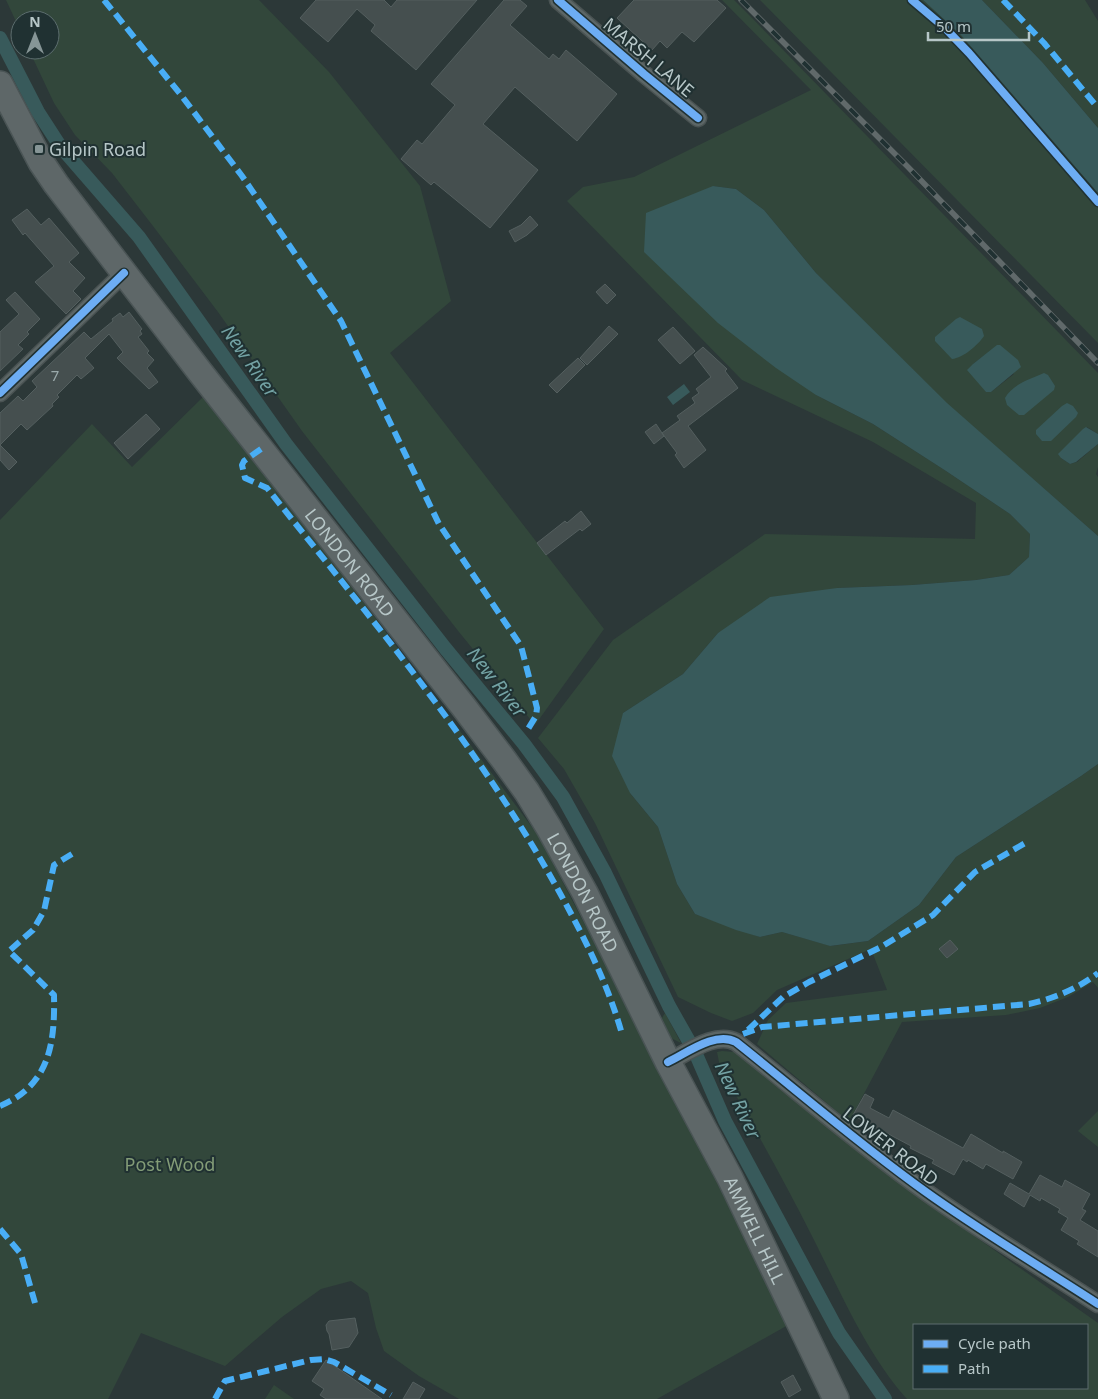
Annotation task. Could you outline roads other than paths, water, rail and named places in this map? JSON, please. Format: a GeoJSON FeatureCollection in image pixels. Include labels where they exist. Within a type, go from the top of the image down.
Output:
{"type":"FeatureCollection","features":[{"type":"Feature","properties":{"kind":"main road","name":"LONDON ROAD"},"geometry":{"type":"LineString","coordinates":[[0,84],[48,172],[124,273],[463,706],[521,784],[549,828],[677,1058]]}},
{"type":"Feature","properties":{"kind":"main road","name":"AMWELL HILL"},"geometry":{"type":"LineString","coordinates":[[677,1058],[730,1178],[836,1399]]}},
{"type":"Feature","properties":{"kind":"street","name":"MARSH LANE"},"geometry":{"type":"LineString","coordinates":[[558,0],[698,118]]}},
{"type":"Feature","properties":{"kind":"street"},"geometry":{"type":"LineString","coordinates":[[0,393],[124,273]]}},
{"type":"Feature","properties":{"kind":"street","name":"LOWER ROAD"},"geometry":{"type":"LineString","coordinates":[[677,1058],[702,1045],[721,1039],[736,1042],[859,1142],[926,1192],[992,1238],[1098,1304]]}},
{"type":"Feature","properties":{"kind":"water"},"geometry":{"type":"Polygon","coordinates":[[[923,0],[982,0],[1043,63],[1098,128],[1098,193],[960,34],[923,0]]]}},
{"type":"Feature","properties":{"kind":"water"},"geometry":{"type":"Polygon","coordinates":[[[713,186],[736,189],[764,210],[816,273],[947,403],[1098,536],[1098,764],[956,857],[919,905],[868,941],[830,946],[782,932],[760,937],[695,914],[677,884],[658,827],[630,793],[612,756],[623,713],[683,674],[718,633],[770,597],[837,588],[912,585],[976,580],[1009,575],[1029,557],[1030,534],[1010,514],[946,471],[873,424],[816,395],[776,368],[718,323],[644,252],[646,213],[713,186]]]}},
{"type":"Feature","properties":{"kind":"water"},"geometry":{"type":"Polygon","coordinates":[[[960,317],[982,329],[984,336],[970,350],[952,359],[935,341],[935,337],[960,317]]]}},
{"type":"Feature","properties":{"kind":"water"},"geometry":{"type":"Polygon","coordinates":[[[997,345],[1000,345],[1018,360],[1021,367],[991,392],[986,392],[967,370],[997,345]]]}},
{"type":"Feature","properties":{"kind":"water"},"geometry":{"type":"Polygon","coordinates":[[[1044,373],[1048,375],[1055,386],[1054,390],[1024,415],[1019,415],[1007,405],[1005,398],[1012,389],[1022,382],[1044,373]]]}},
{"type":"Feature","properties":{"kind":"water"},"geometry":{"type":"Polygon","coordinates":[[[684,384],[690,392],[673,405],[667,397],[684,384]]]}},
{"type":"Feature","properties":{"kind":"water"},"geometry":{"type":"Polygon","coordinates":[[[1067,403],[1073,406],[1078,413],[1076,417],[1051,441],[1042,441],[1036,434],[1036,430],[1067,403]]]}},
{"type":"Feature","properties":{"kind":"water"},"geometry":{"type":"Polygon","coordinates":[[[1086,427],[1098,434],[1098,444],[1076,462],[1070,464],[1058,454],[1086,427]]]}},
{"type":"Feature","properties":{"kind":"waterway","name":"New River"},"geometry":{"type":"LineString","coordinates":[[0,38],[38,112],[60,146],[139,237],[286,444],[445,648],[524,744],[563,797],[605,873],[669,1006],[695,1052],[725,1121],[839,1333],[885,1399]]}},
{"type":"Feature","properties":{"kind":"railway"},"geometry":{"type":"LineString","coordinates":[[741,0],[908,167],[1098,363]]}},
{"type":"Feature","properties":{"kind":"place","name":"Gilpin Road"},"geometry":{"type":"Point","coordinates":[39,149]}},
{"type":"Feature","properties":{"kind":"park label","name":"Post Wood"},"geometry":{"type":"Point","coordinates":[170,1164]}}]}
